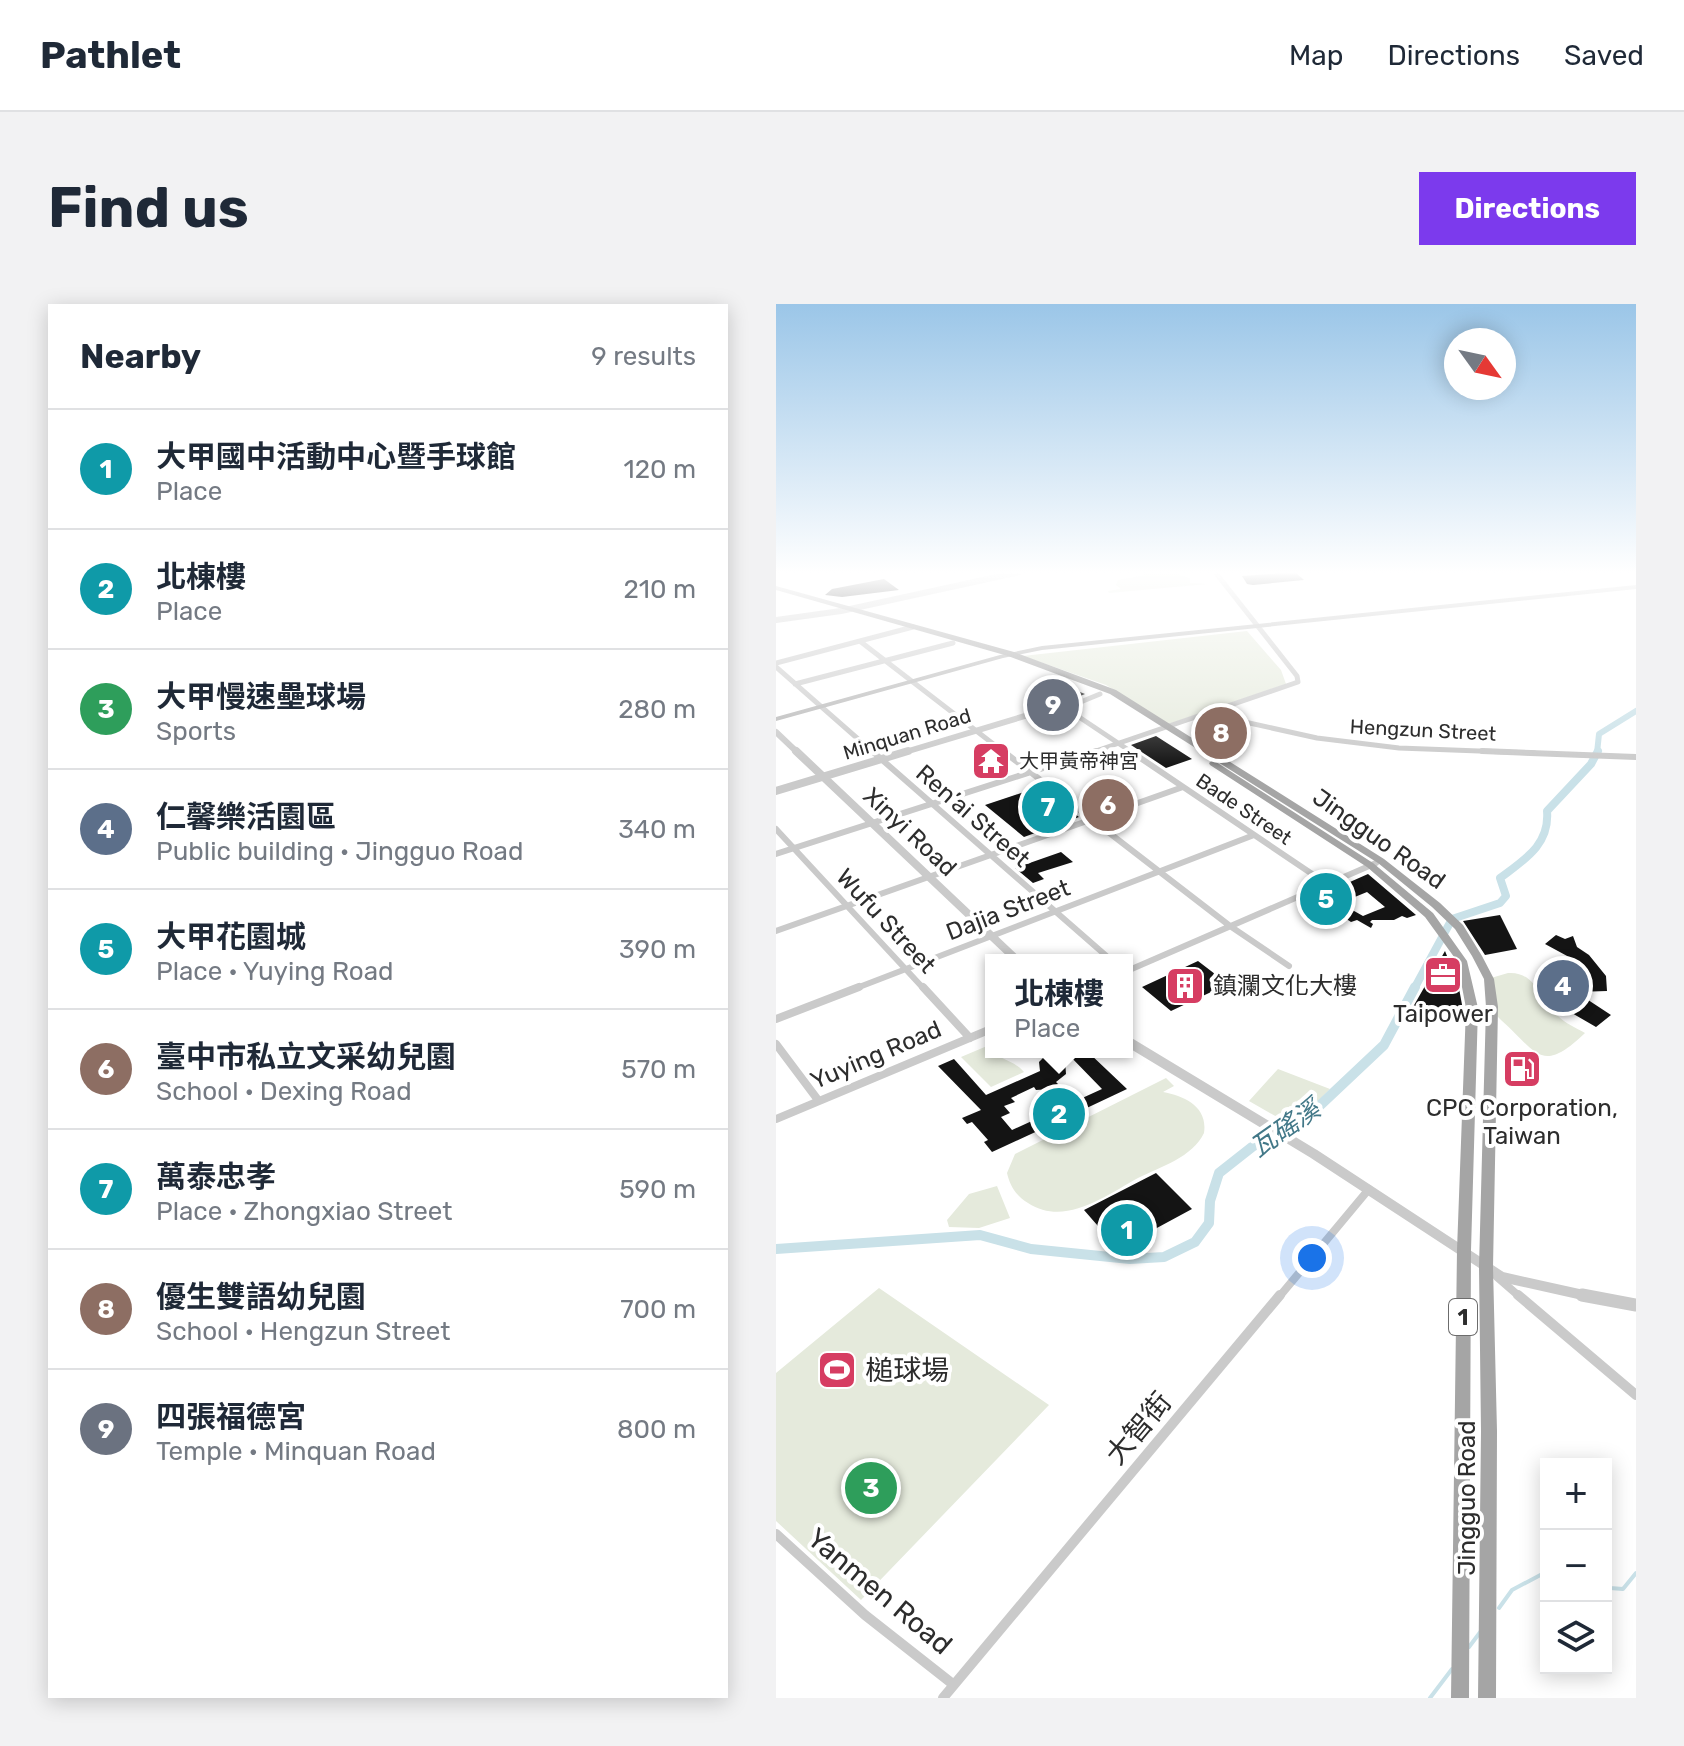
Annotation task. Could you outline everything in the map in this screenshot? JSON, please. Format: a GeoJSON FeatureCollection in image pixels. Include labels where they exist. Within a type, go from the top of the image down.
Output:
{"type":"FeatureCollection","features":[{"type":"Feature","properties":{"kind":"main road","name":"Jingguo Road"},"geometry":{"type":"LineString","coordinates":[[936,637],[1006,655],[1100,694],[1167,729],[1370,865],[1426,912],[1462,961],[1472,1008],[1464,1250],[1460,1698]]}},
{"type":"Feature","properties":{"kind":"main road","name":"Jingguo Road"},"geometry":{"type":"LineString","coordinates":[[943,637],[1088,681],[1381,861],[1449,916],[1459,927],[1489,979],[1492,1007],[1486,1267],[1489,1431],[1487,1698]]}},
{"type":"Feature","properties":{"kind":"main road"},"geometry":{"type":"LineString","coordinates":[[776,719],[1006,655],[1042,648],[1149,637]]}},
{"type":"Feature","properties":{"kind":"street"},"geometry":{"type":"LineString","coordinates":[[776,665],[879,637]]}},
{"type":"Feature","properties":{"kind":"street"},"geometry":{"type":"LineString","coordinates":[[776,854],[1167,729],[1298,682],[1266,637]]}},
{"type":"Feature","properties":{"kind":"street"},"geometry":{"type":"LineString","coordinates":[[861,642],[1230,926],[1289,966]]}},
{"type":"Feature","properties":{"kind":"street"},"geometry":{"type":"LineString","coordinates":[[795,684],[953,643]]}},
{"type":"Feature","properties":{"kind":"street","name":"Ren’ai Street"},"geometry":{"type":"LineString","coordinates":[[776,665],[1104,954]]}},
{"type":"Feature","properties":{"kind":"street"},"geometry":{"type":"LineString","coordinates":[[1047,705],[1065,708],[1100,694]]}},
{"type":"Feature","properties":{"kind":"street","name":"Minquan Road"},"geometry":{"type":"LineString","coordinates":[[776,789],[1047,705]]}},
{"type":"Feature","properties":{"kind":"street","name":"Bade Street"},"geometry":{"type":"LineString","coordinates":[[1065,708],[1327,884]]}},
{"type":"Feature","properties":{"kind":"street","name":"Hengzun Street"},"geometry":{"type":"LineString","coordinates":[[1211,714],[1353,743],[1636,757]]}},
{"type":"Feature","properties":{"kind":"street","name":"Xinyi Road"},"geometry":{"type":"LineString","coordinates":[[776,732],[1010,954]]}},
{"type":"Feature","properties":{"kind":"street"},"geometry":{"type":"LineString","coordinates":[[776,931],[1183,787]]}},
{"type":"Feature","properties":{"kind":"street","name":"Wufu Street"},"geometry":{"type":"LineString","coordinates":[[776,829],[970,1038]]}},
{"type":"Feature","properties":{"kind":"street","name":"Dajia Street"},"geometry":{"type":"LineString","coordinates":[[776,1019],[1254,835]]}},
{"type":"Feature","properties":{"kind":"street"},"geometry":{"type":"LineString","coordinates":[[1133,968],[1381,861]]}},
{"type":"Feature","properties":{"kind":"street","name":"Yuying Road"},"geometry":{"type":"LineString","coordinates":[[776,1119],[985,1032]]}},
{"type":"Feature","properties":{"kind":"street"},"geometry":{"type":"LineString","coordinates":[[776,1044],[818,1100]]}},
{"type":"Feature","properties":{"kind":"street"},"geometry":{"type":"LineString","coordinates":[[1133,1045],[1464,1250],[1636,1395]]}},
{"type":"Feature","properties":{"kind":"street","name":"大智街"},"geometry":{"type":"LineString","coordinates":[[943,1698],[1369,1189]]}},
{"type":"Feature","properties":{"kind":"street"},"geometry":{"type":"LineString","coordinates":[[1486,1267],[1524,1284],[1636,1305]]}},
{"type":"Feature","properties":{"kind":"street","name":"Yanmen Road"},"geometry":{"type":"LineString","coordinates":[[776,1534],[865,1615],[954,1685]]}},
{"type":"Feature","properties":{"kind":"shaded area"},"geometry":{"type":"Polygon","coordinates":[[[1193,637],[1252,637],[1281,670],[1286,684],[1169,724],[1106,685],[1023,656],[1193,637]]]}},
{"type":"Feature","properties":{"kind":"shaded area"},"geometry":{"type":"Polygon","coordinates":[[[1508,973],[1525,977],[1558,1016],[1585,1033],[1559,1053],[1540,1055],[1532,1050],[1496,1015],[1491,978],[1508,973]]]}},
{"type":"Feature","properties":{"kind":"shaded area"},"geometry":{"type":"Polygon","coordinates":[[[985,1047],[985,1058],[1003,1058],[1024,1072],[991,1087],[961,1057],[985,1047]]]}},
{"type":"Feature","properties":{"kind":"shaded area"},"geometry":{"type":"Polygon","coordinates":[[[1278,1069],[1330,1089],[1311,1108],[1284,1121],[1249,1101],[1278,1069]]]}},
{"type":"Feature","properties":{"kind":"shaded area"},"geometry":{"type":"Polygon","coordinates":[[[1166,1078],[1174,1086],[1163,1092],[1193,1104],[1204,1124],[1204,1133],[1199,1141],[1184,1155],[1098,1200],[1070,1210],[1042,1210],[1014,1190],[1007,1173],[1015,1154],[1166,1078]]]}},
{"type":"Feature","properties":{"kind":"shaded area"},"geometry":{"type":"Polygon","coordinates":[[[997,1186],[1010,1218],[979,1228],[949,1227],[947,1220],[969,1194],[997,1186]]]}},
{"type":"Feature","properties":{"kind":"shaded area"},"geometry":{"type":"Polygon","coordinates":[[[879,1288],[1049,1405],[861,1600],[776,1521],[776,1373],[879,1288]]]}},
{"type":"Feature","properties":{"kind":"building"},"geometry":{"type":"Polygon","coordinates":[[[1065,686],[1085,694],[1066,702],[1041,694],[1065,686]]]}},
{"type":"Feature","properties":{"kind":"building"},"geometry":{"type":"Polygon","coordinates":[[[1156,736],[1192,759],[1166,768],[1131,745],[1156,736]]]}},
{"type":"Feature","properties":{"kind":"building"},"geometry":{"type":"Polygon","coordinates":[[[1039,787],[1079,817],[1024,837],[985,805],[1039,787]]]}},
{"type":"Feature","properties":{"kind":"building"},"geometry":{"type":"Polygon","coordinates":[[[1061,852],[1073,862],[1038,873],[1044,879],[1033,883],[1015,868],[1061,852]]]}},
{"type":"Feature","properties":{"kind":"building"},"geometry":{"type":"Polygon","coordinates":[[[1368,874],[1416,915],[1394,920],[1372,920],[1371,928],[1357,920],[1351,922],[1339,914],[1334,916],[1307,901],[1368,874]],[[1367,892],[1340,903],[1363,916],[1385,907],[1367,892]]]}},
{"type":"Feature","properties":{"kind":"building"},"geometry":{"type":"Polygon","coordinates":[[[1500,915],[1517,949],[1485,955],[1463,921],[1500,915]]]}},
{"type":"Feature","properties":{"kind":"building"},"geometry":{"type":"Polygon","coordinates":[[[1556,935],[1565,939],[1573,936],[1577,947],[1589,955],[1606,976],[1607,991],[1576,992],[1611,1015],[1596,1027],[1558,1005],[1547,979],[1554,968],[1569,957],[1545,944],[1556,935]]]}},
{"type":"Feature","properties":{"kind":"building","name":"Taipower"},"geometry":{"type":"Polygon","coordinates":[[[1445,951],[1458,983],[1463,1010],[1413,1007],[1445,951]]]}},
{"type":"Feature","properties":{"kind":"building","name":"鎮瀾文化大樓"},"geometry":{"type":"Polygon","coordinates":[[[1198,961],[1228,984],[1171,1011],[1142,987],[1198,961]]]}},
{"type":"Feature","properties":{"kind":"building"},"geometry":{"type":"Polygon","coordinates":[[[1043,1058],[1065,1060],[1066,1074],[1056,1082],[1060,1086],[1036,1090],[1034,1087],[1011,1098],[1015,1102],[1004,1106],[1010,1113],[1001,1117],[1012,1130],[1102,1089],[1072,1058],[1094,1058],[1127,1089],[1074,1114],[1079,1120],[1062,1127],[1057,1122],[992,1152],[984,1142],[988,1140],[972,1122],[967,1124],[962,1118],[981,1110],[938,1066],[954,1059],[986,1095],[1040,1071],[1039,1062],[1043,1058]]]}},
{"type":"Feature","properties":{"kind":"building"},"geometry":{"type":"Polygon","coordinates":[[[1156,1173],[1192,1209],[1118,1249],[1084,1210],[1156,1173]]]}},
{"type":"Feature","properties":{"kind":"waterway","name":"瓦磘溪"},"geometry":{"type":"LineString","coordinates":[[1597,753],[1599,734],[1636,711]]}},
{"type":"Feature","properties":{"kind":"waterway","name":"瓦磘溪"},"geometry":{"type":"LineString","coordinates":[[1414,989],[1452,919],[1500,903],[1506,896],[1500,878],[1534,850],[1544,833],[1547,811],[1591,764],[1597,753]]}},
{"type":"Feature","properties":{"kind":"waterway","name":"瓦磘溪"},"geometry":{"type":"LineString","coordinates":[[776,1249],[980,1235],[1031,1249],[1130,1259],[1164,1257],[1195,1242],[1209,1223],[1210,1201],[1219,1173],[1252,1147],[1314,1111],[1384,1045],[1415,987]]}},
{"type":"Feature","properties":{"kind":"waterway"},"geometry":{"type":"LineString","coordinates":[[1612,1588],[1623,1589],[1636,1573]]}},
{"type":"Feature","properties":{"kind":"waterway"},"geometry":{"type":"LineString","coordinates":[[1499,1608],[1512,1590],[1540,1575]]}},
{"type":"Feature","properties":{"kind":"waterway"},"geometry":{"type":"LineString","coordinates":[[1469,1647],[1481,1631]]}},
{"type":"Feature","properties":{"kind":"waterway"},"geometry":{"type":"LineString","coordinates":[[1430,1698],[1452,1669]]}},
{"type":"Feature","properties":{"kind":"place","name":"四張福德宮"},"geometry":{"type":"Point","coordinates":[1053,705]}},
{"type":"Feature","properties":{"kind":"place","name":"優生雙語幼兒園"},"geometry":{"type":"Point","coordinates":[1221,733]}},
{"type":"Feature","properties":{"kind":"place","name":"大甲黃帝神宮"},"geometry":{"type":"Point","coordinates":[991,761]}},
{"type":"Feature","properties":{"kind":"place","name":"臺中市私立文采幼兒園"},"geometry":{"type":"Point","coordinates":[1108,805]}},
{"type":"Feature","properties":{"kind":"place","name":"萬泰忠孝"},"geometry":{"type":"Point","coordinates":[1048,807]}},
{"type":"Feature","properties":{"kind":"place","name":"大甲花園城"},"geometry":{"type":"Point","coordinates":[1326,899]}},
{"type":"Feature","properties":{"kind":"place","name":"Taipower"},"geometry":{"type":"Point","coordinates":[1443,975]}},
{"type":"Feature","properties":{"kind":"place","name":"鎮瀾文化大樓"},"geometry":{"type":"Point","coordinates":[1185,986]}},
{"type":"Feature","properties":{"kind":"place","name":"仁馨樂活園區"},"geometry":{"type":"Point","coordinates":[1563,986]}},
{"type":"Feature","properties":{"kind":"place","name":"CPC Corporation, Taiwan"},"geometry":{"type":"Point","coordinates":[1522,1069]}},
{"type":"Feature","properties":{"kind":"place","name":"北棟樓"},"geometry":{"type":"Point","coordinates":[1059,1114]}},
{"type":"Feature","properties":{"kind":"place","name":"大甲國中活動中心暨手球館"},"geometry":{"type":"Point","coordinates":[1127,1230]}},
{"type":"Feature","properties":{"kind":"place","name":"槌球場"},"geometry":{"type":"Point","coordinates":[837,1370]}},
{"type":"Feature","properties":{"kind":"place","name":"大甲慢速壘球場"},"geometry":{"type":"Point","coordinates":[871,1488]}}]}
